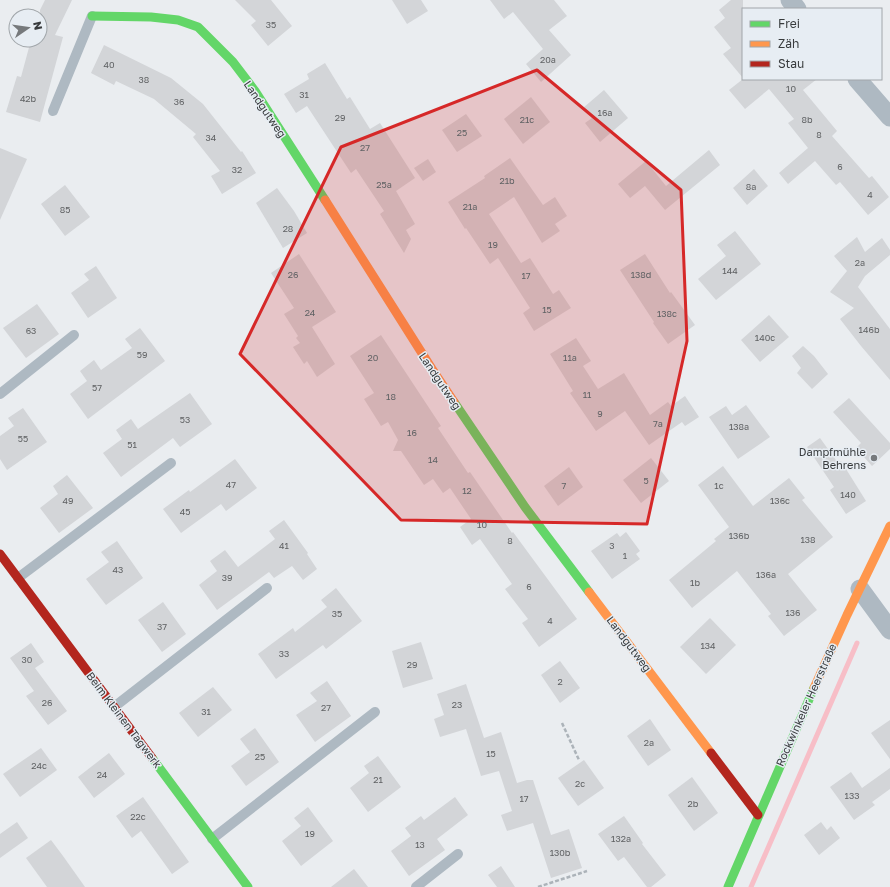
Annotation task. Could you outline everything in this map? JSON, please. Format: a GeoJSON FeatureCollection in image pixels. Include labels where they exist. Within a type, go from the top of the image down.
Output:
{"type":"FeatureCollection","features":[{"type":"Feature","properties":{"kind":"street"},"geometry":{"type":"LineString","coordinates":[[790,0],[796,8]]}},
{"type":"Feature","properties":{"kind":"street","name":"Landgutweg"},"geometry":{"type":"LineString","coordinates":[[92,16],[151,17],[178,20],[198,27],[233,62],[255,91],[432,370],[525,507],[758,815]]}},
{"type":"Feature","properties":{"kind":"street"},"geometry":{"type":"LineString","coordinates":[[859,80],[890,117]]}},
{"type":"Feature","properties":{"kind":"street","name":"Rockwinkeler Heerstraße"},"geometry":{"type":"LineString","coordinates":[[728,887],[810,695],[890,526]]}},
{"type":"Feature","properties":{"kind":"street","name":"Beim Kleinen Tagwerk"},"geometry":{"type":"LineString","coordinates":[[0,554],[248,887]]}},
{"type":"Feature","properties":{"kind":"street"},"geometry":{"type":"LineString","coordinates":[[860,589],[890,630]]}},
{"type":"Feature","properties":{"kind":"lane"},"geometry":{"type":"LineString","coordinates":[[53,111],[92,16]]}},
{"type":"Feature","properties":{"kind":"lane"},"geometry":{"type":"LineString","coordinates":[[0,394],[74,335]]}},
{"type":"Feature","properties":{"kind":"lane"},"geometry":{"type":"LineString","coordinates":[[18,578],[172,463]]}},
{"type":"Feature","properties":{"kind":"lane"},"geometry":{"type":"LineString","coordinates":[[114,707],[267,588]]}},
{"type":"Feature","properties":{"kind":"lane"},"geometry":{"type":"LineString","coordinates":[[212,838],[376,712]]}},
{"type":"Feature","properties":{"kind":"lane"},"geometry":{"type":"LineString","coordinates":[[416,887],[458,854]]}},
{"type":"Feature","properties":{"kind":"path"},"geometry":{"type":"LineString","coordinates":[[562,724],[579,760]]}},
{"type":"Feature","properties":{"kind":"path"},"geometry":{"type":"LineString","coordinates":[[538,887],[587,871]]}},
{"type":"Feature","properties":{"kind":"highlighted area"},"geometry":{"type":"Polygon","coordinates":[[[537,70],[681,190],[687,341],[647,524],[401,520],[240,354],[341,147],[537,70]]]}},
{"type":"Feature","properties":{"kind":"building"},"geometry":{"type":"Polygon","coordinates":[[[45,0],[72,0],[55,35],[63,37],[40,122],[6,112],[17,76],[21,77],[29,48],[48,48],[48,8],[41,8],[45,0]]]}},
{"type":"Feature","properties":{"kind":"building"},"geometry":{"type":"Polygon","coordinates":[[[235,0],[271,0],[292,26],[268,46],[251,25],[256,21],[235,0]]]}},
{"type":"Feature","properties":{"kind":"building"},"geometry":{"type":"Polygon","coordinates":[[[392,0],[421,0],[428,11],[407,24],[392,0]]]}},
{"type":"Feature","properties":{"kind":"building"},"geometry":{"type":"Polygon","coordinates":[[[490,0],[554,0],[567,16],[549,30],[571,55],[541,82],[526,64],[543,49],[513,12],[504,19],[490,0]]]}},
{"type":"Feature","properties":{"kind":"building"},"geometry":{"type":"Polygon","coordinates":[[[731,0],[743,0],[742,77],[723,54],[731,48],[714,27],[725,18],[719,10],[731,0]]]}},
{"type":"Feature","properties":{"kind":"building"},"geometry":{"type":"Polygon","coordinates":[[[104,45],[171,78],[203,104],[241,152],[242,151],[256,173],[222,194],[211,176],[220,171],[193,137],[196,134],[154,99],[116,81],[114,85],[91,73],[104,45]]]}},
{"type":"Feature","properties":{"kind":"building"},"geometry":{"type":"Polygon","coordinates":[[[325,63],[347,99],[350,97],[370,129],[380,123],[415,178],[396,191],[415,224],[406,230],[411,239],[404,253],[380,214],[384,211],[356,169],[351,173],[307,106],[296,113],[284,94],[309,79],[307,74],[325,63]]]}},
{"type":"Feature","properties":{"kind":"building"},"geometry":{"type":"Polygon","coordinates":[[[742,80],[816,80],[803,90],[837,131],[832,136],[869,178],[872,176],[889,197],[868,215],[840,182],[836,185],[815,161],[788,184],[779,173],[808,148],[788,123],[794,119],[769,89],[745,109],[729,90],[742,80]]]}},
{"type":"Feature","properties":{"kind":"building"},"geometry":{"type":"Polygon","coordinates":[[[604,90],[628,118],[600,142],[585,123],[592,118],[583,108],[604,90]]]}},
{"type":"Feature","properties":{"kind":"building"},"geometry":{"type":"Polygon","coordinates":[[[531,97],[550,122],[523,144],[504,119],[531,97]]]}},
{"type":"Feature","properties":{"kind":"building"},"geometry":{"type":"Polygon","coordinates":[[[466,114],[482,136],[457,152],[442,130],[466,114]]]}},
{"type":"Feature","properties":{"kind":"building"},"geometry":{"type":"Polygon","coordinates":[[[0,148],[27,159],[0,220],[0,148]]]}},
{"type":"Feature","properties":{"kind":"building"},"geometry":{"type":"Polygon","coordinates":[[[709,150],[720,165],[665,210],[645,186],[630,198],[618,184],[646,161],[666,186],[709,150]]]}},
{"type":"Feature","properties":{"kind":"building"},"geometry":{"type":"Polygon","coordinates":[[[510,158],[543,205],[555,197],[567,216],[555,224],[560,231],[542,243],[514,197],[489,214],[521,263],[530,258],[553,294],[559,290],[571,308],[534,331],[523,313],[530,308],[498,258],[490,264],[448,202],[485,178],[484,176],[510,158]]]}},
{"type":"Feature","properties":{"kind":"building"},"geometry":{"type":"Polygon","coordinates":[[[428,159],[436,172],[423,181],[414,168],[428,159]]]}},
{"type":"Feature","properties":{"kind":"building"},"geometry":{"type":"Polygon","coordinates":[[[754,169],[768,186],[747,205],[733,188],[754,169]]]}},
{"type":"Feature","properties":{"kind":"building"},"geometry":{"type":"Polygon","coordinates":[[[65,185],[90,217],[65,236],[41,204],[65,185]]]}},
{"type":"Feature","properties":{"kind":"building"},"geometry":{"type":"Polygon","coordinates":[[[277,188],[294,211],[307,233],[283,248],[256,203],[277,188]]]}},
{"type":"Feature","properties":{"kind":"building"},"geometry":{"type":"Polygon","coordinates":[[[735,231],[761,264],[716,300],[698,279],[726,256],[717,245],[735,231]]]}},
{"type":"Feature","properties":{"kind":"building"},"geometry":{"type":"Polygon","coordinates":[[[857,237],[865,252],[882,238],[890,250],[890,255],[865,276],[858,287],[890,329],[890,380],[840,319],[854,308],[830,292],[847,271],[834,256],[857,237]]]}},
{"type":"Feature","properties":{"kind":"building"},"geometry":{"type":"Polygon","coordinates":[[[299,254],[336,312],[312,327],[335,364],[317,377],[307,361],[304,364],[293,347],[300,343],[296,338],[298,336],[284,314],[294,308],[271,273],[299,254]]]}},
{"type":"Feature","properties":{"kind":"building"},"geometry":{"type":"Polygon","coordinates":[[[645,254],[670,293],[671,292],[695,325],[668,344],[620,270],[645,254]]]}},
{"type":"Feature","properties":{"kind":"building"},"geometry":{"type":"Polygon","coordinates":[[[96,266],[117,298],[88,318],[71,293],[89,280],[84,274],[96,266]]]}},
{"type":"Feature","properties":{"kind":"building"},"geometry":{"type":"Polygon","coordinates":[[[37,304],[59,334],[26,358],[3,328],[37,304]]]}},
{"type":"Feature","properties":{"kind":"building"},"geometry":{"type":"Polygon","coordinates":[[[769,315],[789,337],[760,362],[741,340],[769,315]]]}},
{"type":"Feature","properties":{"kind":"building"},"geometry":{"type":"Polygon","coordinates":[[[140,328],[165,361],[88,419],[70,394],[87,381],[80,371],[94,360],[101,370],[132,348],[125,339],[140,328]]]}},
{"type":"Feature","properties":{"kind":"building"},"geometry":{"type":"Polygon","coordinates":[[[381,335],[441,426],[438,428],[468,473],[470,472],[512,533],[513,532],[577,619],[539,647],[522,623],[528,619],[505,589],[512,584],[480,539],[472,545],[460,527],[471,519],[450,488],[443,493],[433,479],[424,485],[401,451],[393,451],[398,440],[388,422],[381,426],[364,399],[374,393],[350,356],[381,335]]]}},
{"type":"Feature","properties":{"kind":"building"},"geometry":{"type":"Polygon","coordinates":[[[576,338],[591,361],[583,366],[598,389],[624,373],[650,415],[668,402],[671,406],[685,396],[699,417],[685,426],[682,422],[649,445],[625,411],[596,431],[570,393],[573,391],[550,354],[576,338]]]}},
{"type":"Feature","properties":{"kind":"building"},"geometry":{"type":"Polygon","coordinates":[[[803,346],[814,356],[828,374],[812,389],[797,373],[801,368],[792,356],[803,346]]]}},
{"type":"Feature","properties":{"kind":"building"},"geometry":{"type":"Polygon","coordinates":[[[190,393],[212,424],[180,447],[173,438],[121,477],[103,453],[122,439],[116,430],[131,419],[138,429],[190,393]]]}},
{"type":"Feature","properties":{"kind":"building"},"geometry":{"type":"Polygon","coordinates":[[[849,398],[890,443],[890,449],[872,466],[856,448],[861,443],[833,412],[849,398]]]}},
{"type":"Feature","properties":{"kind":"building"},"geometry":{"type":"Polygon","coordinates":[[[746,405],[770,437],[738,459],[709,417],[726,406],[732,415],[746,405]]]}},
{"type":"Feature","properties":{"kind":"building"},"geometry":{"type":"Polygon","coordinates":[[[23,408],[47,442],[7,470],[0,459],[0,436],[14,426],[8,418],[23,408]]]}},
{"type":"Feature","properties":{"kind":"building"},"geometry":{"type":"Polygon","coordinates":[[[820,438],[838,463],[841,461],[866,501],[846,514],[830,490],[834,487],[807,447],[820,438]]]}},
{"type":"Feature","properties":{"kind":"building"},"geometry":{"type":"Polygon","coordinates":[[[651,458],[669,481],[641,503],[623,480],[651,458]]]}},
{"type":"Feature","properties":{"kind":"building"},"geometry":{"type":"Polygon","coordinates":[[[235,459],[257,488],[226,511],[221,504],[181,533],[163,509],[189,490],[190,492],[235,459]]]}},
{"type":"Feature","properties":{"kind":"building"},"geometry":{"type":"Polygon","coordinates":[[[723,466],[753,506],[789,478],[805,498],[802,500],[833,537],[788,574],[817,610],[784,636],[768,616],[771,614],[737,571],[692,608],[669,580],[716,541],[714,539],[729,527],[698,485],[723,466]]]}},
{"type":"Feature","properties":{"kind":"building"},"geometry":{"type":"Polygon","coordinates":[[[569,467],[583,487],[558,506],[544,486],[569,467]]]}},
{"type":"Feature","properties":{"kind":"building"},"geometry":{"type":"Polygon","coordinates":[[[67,475],[93,508],[59,533],[40,508],[58,494],[53,486],[67,475]]]}},
{"type":"Feature","properties":{"kind":"building"},"geometry":{"type":"Polygon","coordinates":[[[284,520],[308,553],[307,554],[317,569],[303,580],[292,566],[274,578],[269,572],[217,610],[199,585],[217,571],[210,561],[225,550],[238,567],[275,539],[269,531],[284,520]]]}},
{"type":"Feature","properties":{"kind":"building"},"geometry":{"type":"Polygon","coordinates":[[[626,532],[640,551],[636,554],[640,559],[612,579],[591,551],[617,533],[620,537],[626,532]]]}},
{"type":"Feature","properties":{"kind":"building"},"geometry":{"type":"Polygon","coordinates":[[[117,541],[143,578],[106,605],[86,579],[109,562],[101,552],[117,541]]]}},
{"type":"Feature","properties":{"kind":"building"},"geometry":{"type":"Polygon","coordinates":[[[336,588],[362,621],[326,649],[323,645],[276,679],[258,654],[293,628],[295,632],[327,607],[321,600],[336,588]]]}},
{"type":"Feature","properties":{"kind":"building"},"geometry":{"type":"Polygon","coordinates":[[[163,602],[186,634],[162,652],[138,620],[163,602]]]}},
{"type":"Feature","properties":{"kind":"building"},"geometry":{"type":"Polygon","coordinates":[[[710,618],[736,645],[706,674],[680,647],[710,618]]]}},
{"type":"Feature","properties":{"kind":"building"},"geometry":{"type":"Polygon","coordinates":[[[421,642],[433,679],[403,688],[392,651],[421,642]]]}},
{"type":"Feature","properties":{"kind":"building"},"geometry":{"type":"Polygon","coordinates":[[[31,643],[44,662],[35,668],[67,711],[48,725],[26,696],[34,691],[10,658],[31,643]]]}},
{"type":"Feature","properties":{"kind":"building"},"geometry":{"type":"Polygon","coordinates":[[[560,661],[580,688],[560,703],[541,675],[560,661]]]}},
{"type":"Feature","properties":{"kind":"building"},"geometry":{"type":"Polygon","coordinates":[[[327,681],[351,716],[315,742],[296,715],[317,701],[310,693],[327,681]]]}},
{"type":"Feature","properties":{"kind":"building"},"geometry":{"type":"Polygon","coordinates":[[[466,684],[484,738],[501,732],[517,783],[533,780],[551,835],[569,829],[582,868],[551,878],[533,823],[507,831],[501,815],[512,811],[499,771],[481,776],[466,729],[440,737],[434,719],[444,715],[437,694],[466,684]]]}},
{"type":"Feature","properties":{"kind":"building"},"geometry":{"type":"Polygon","coordinates":[[[213,687],[232,710],[198,737],[179,713],[213,687]]]}},
{"type":"Feature","properties":{"kind":"building"},"geometry":{"type":"Polygon","coordinates":[[[650,719],[671,750],[648,766],[627,736],[650,719]]]}},
{"type":"Feature","properties":{"kind":"building"},"geometry":{"type":"Polygon","coordinates":[[[890,720],[890,759],[871,733],[890,720]]]}},
{"type":"Feature","properties":{"kind":"building"},"geometry":{"type":"Polygon","coordinates":[[[255,728],[279,762],[246,786],[231,766],[250,752],[240,739],[255,728]]]}},
{"type":"Feature","properties":{"kind":"building"},"geometry":{"type":"Polygon","coordinates":[[[41,748],[57,770],[20,797],[3,774],[41,748]]]}},
{"type":"Feature","properties":{"kind":"building"},"geometry":{"type":"Polygon","coordinates":[[[109,753],[125,774],[94,798],[78,777],[109,753]]]}},
{"type":"Feature","properties":{"kind":"building"},"geometry":{"type":"Polygon","coordinates":[[[378,756],[401,787],[368,812],[350,788],[369,773],[364,766],[378,756]]]}},
{"type":"Feature","properties":{"kind":"building"},"geometry":{"type":"Polygon","coordinates":[[[584,760],[604,788],[578,806],[558,778],[584,760]]]}},
{"type":"Feature","properties":{"kind":"building"},"geometry":{"type":"Polygon","coordinates":[[[890,768],[890,789],[872,802],[875,805],[854,820],[830,787],[851,772],[862,788],[890,768]]]}},
{"type":"Feature","properties":{"kind":"building"},"geometry":{"type":"Polygon","coordinates":[[[692,777],[718,813],[694,831],[668,795],[692,777]]]}},
{"type":"Feature","properties":{"kind":"building"},"geometry":{"type":"Polygon","coordinates":[[[143,797],[189,862],[172,874],[141,831],[132,838],[116,816],[143,797]]]}},
{"type":"Feature","properties":{"kind":"building"},"geometry":{"type":"Polygon","coordinates":[[[455,797],[468,815],[437,839],[445,850],[409,876],[391,851],[411,836],[405,828],[421,816],[424,820],[455,797]]]}},
{"type":"Feature","properties":{"kind":"building"},"geometry":{"type":"Polygon","coordinates":[[[308,807],[333,841],[301,866],[282,841],[301,826],[294,818],[308,807]]]}},
{"type":"Feature","properties":{"kind":"building"},"geometry":{"type":"Polygon","coordinates":[[[624,816],[643,843],[642,844],[666,875],[651,887],[647,887],[624,857],[618,861],[598,834],[624,816]]]}},
{"type":"Feature","properties":{"kind":"building"},"geometry":{"type":"Polygon","coordinates":[[[17,822],[28,838],[0,858],[0,834],[17,822]]]}},
{"type":"Feature","properties":{"kind":"building"},"geometry":{"type":"Polygon","coordinates":[[[821,822],[827,830],[831,826],[840,838],[819,855],[804,835],[821,822]]]}},
{"type":"Feature","properties":{"kind":"building"},"geometry":{"type":"Polygon","coordinates":[[[51,840],[85,887],[47,887],[26,858],[51,840]]]}},
{"type":"Feature","properties":{"kind":"building"},"geometry":{"type":"Polygon","coordinates":[[[501,866],[515,887],[497,887],[488,875],[501,866]]]}},
{"type":"Feature","properties":{"kind":"building"},"geometry":{"type":"Polygon","coordinates":[[[354,869],[368,887],[331,887],[354,869]]]}},
{"type":"Feature","properties":{"kind":"waterway"},"geometry":{"type":"LineString","coordinates":[[751,887],[857,643]]}},
{"type":"Feature","properties":{"kind":"traffic: fast"},"geometry":{"type":"LineString","coordinates":[[92,16],[151,17],[178,20],[198,27],[233,62],[255,91],[325,200]]}},
{"type":"Feature","properties":{"kind":"traffic: fast"},"geometry":{"type":"LineString","coordinates":[[454,402],[525,507],[589,592]]}},
{"type":"Feature","properties":{"kind":"traffic: fast"},"geometry":{"type":"LineString","coordinates":[[728,887],[814,688]]}},
{"type":"Feature","properties":{"kind":"traffic: fast"},"geometry":{"type":"LineString","coordinates":[[152,758],[248,887]]}},
{"type":"Feature","properties":{"kind":"traffic: slow"},"geometry":{"type":"LineString","coordinates":[[325,200],[454,402]]}},
{"type":"Feature","properties":{"kind":"traffic: slow"},"geometry":{"type":"LineString","coordinates":[[814,688],[890,526]]}},
{"type":"Feature","properties":{"kind":"traffic: slow"},"geometry":{"type":"LineString","coordinates":[[589,592],[711,753]]}},
{"type":"Feature","properties":{"kind":"traffic: jam"},"geometry":{"type":"LineString","coordinates":[[0,554],[152,758]]}},
{"type":"Feature","properties":{"kind":"traffic: jam"},"geometry":{"type":"LineString","coordinates":[[711,753],[758,815]]}},
{"type":"Feature","properties":{"kind":"place","name":"Dampfmühle Behrens"},"geometry":{"type":"Point","coordinates":[874,458]}}]}
